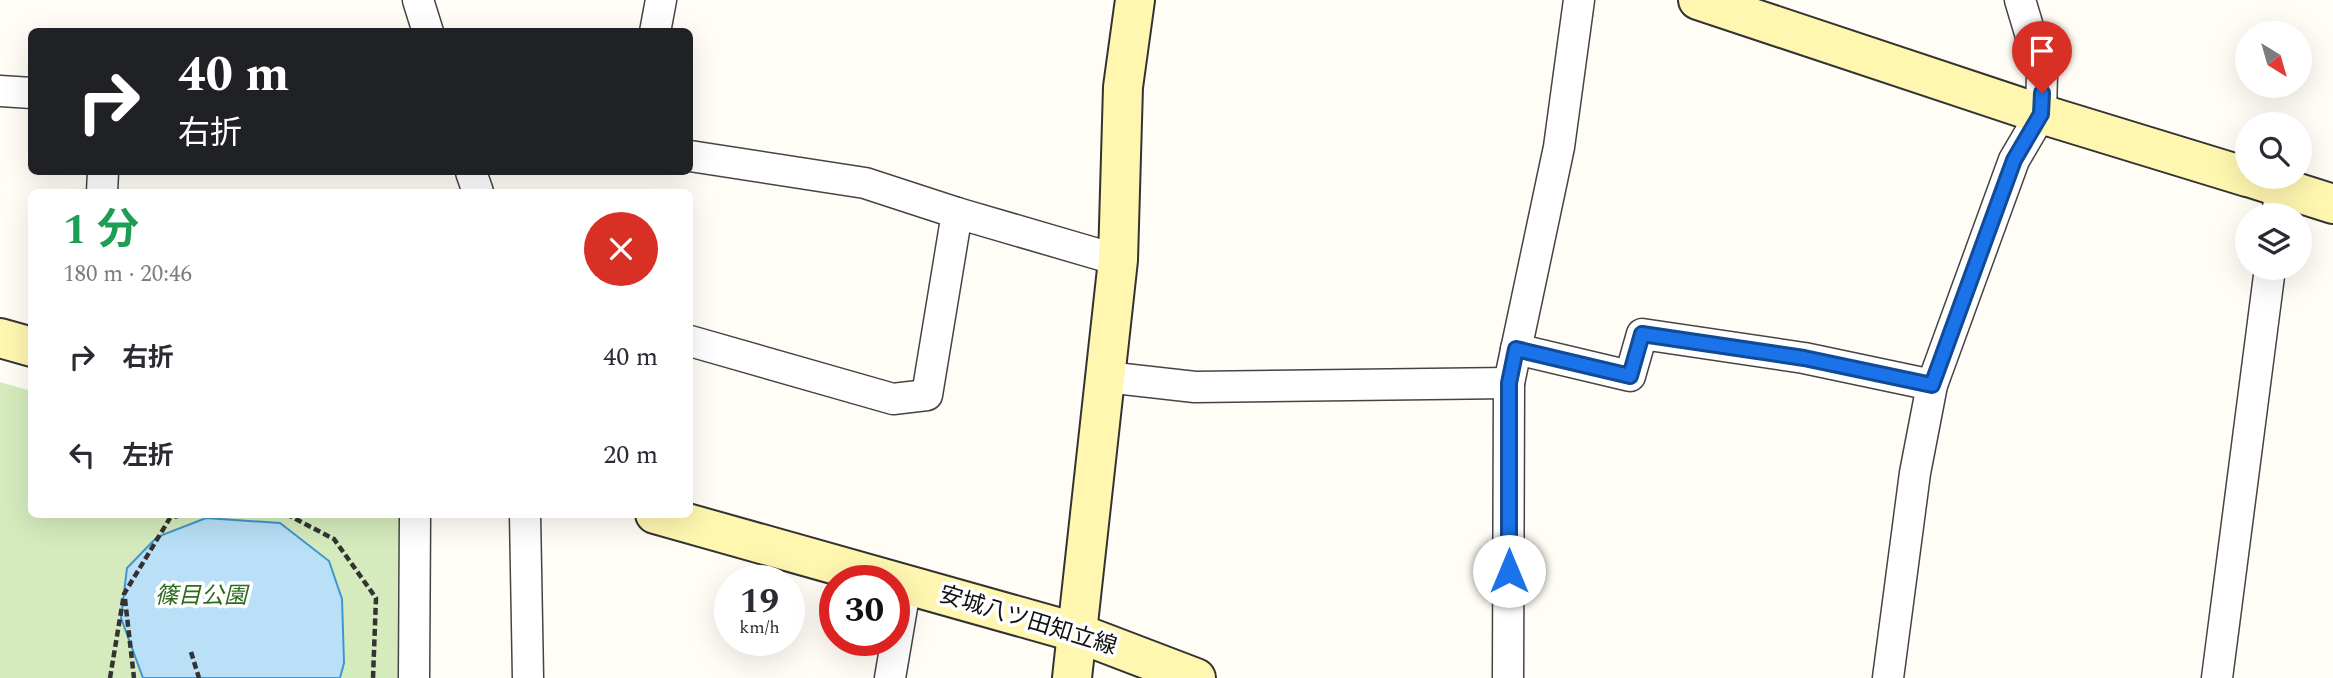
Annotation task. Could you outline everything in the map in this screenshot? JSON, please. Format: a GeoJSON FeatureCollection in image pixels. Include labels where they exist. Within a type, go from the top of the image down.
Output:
{"type":"FeatureCollection","features":[{"type":"Feature","properties":{"kind":"street"},"geometry":{"type":"LineString","coordinates":[[418,0],[427,28]]}},
{"type":"Feature","properties":{"kind":"street"},"geometry":{"type":"LineString","coordinates":[[656,28],[662,0]]}},
{"type":"Feature","properties":{"kind":"street"},"geometry":{"type":"LineString","coordinates":[[1072,678],[1118,260],[1123,87],[1135,0]]}},
{"type":"Feature","properties":{"kind":"street"},"geometry":{"type":"LineString","coordinates":[[1508,678],[1509,383],[1559,148],[1579,0]]}},
{"type":"Feature","properties":{"kind":"street"},"geometry":{"type":"LineString","coordinates":[[1698,0],[2235,180]]}},
{"type":"Feature","properties":{"kind":"street"},"geometry":{"type":"LineString","coordinates":[[1888,678],[1915,473],[1932,385],[2014,160],[2041,114],[2042,73],[2020,0]]}},
{"type":"Feature","properties":{"kind":"street"},"geometry":{"type":"LineString","coordinates":[[0,90],[28,93]]}},
{"type":"Feature","properties":{"kind":"street"},"geometry":{"type":"LineString","coordinates":[[693,156],[864,183],[1118,260]]}},
{"type":"Feature","properties":{"kind":"street"},"geometry":{"type":"LineString","coordinates":[[2263,189],[2333,204]]}},
{"type":"Feature","properties":{"kind":"street"},"geometry":{"type":"LineString","coordinates":[[693,342],[893,399],[927,395],[957,213]]}},
{"type":"Feature","properties":{"kind":"street"},"geometry":{"type":"LineString","coordinates":[[2217,678],[2268,280]]}},
{"type":"Feature","properties":{"kind":"street"},"geometry":{"type":"LineString","coordinates":[[1516,349],[1630,376],[1642,334],[1804,358],[1932,385]]}},
{"type":"Feature","properties":{"kind":"street"},"geometry":{"type":"LineString","coordinates":[[0,338],[28,345]]}},
{"type":"Feature","properties":{"kind":"street"},"geometry":{"type":"LineString","coordinates":[[1106,377],[1195,387],[1509,383]]}},
{"type":"Feature","properties":{"kind":"street"},"geometry":{"type":"LineString","coordinates":[[414,678],[415,518]]}},
{"type":"Feature","properties":{"kind":"street"},"geometry":{"type":"LineString","coordinates":[[526,518],[528,678]]}},
{"type":"Feature","properties":{"kind":"street","name":"安城八ツ田知立線"},"geometry":{"type":"LineString","coordinates":[[669,518],[838,565]]}},
{"type":"Feature","properties":{"kind":"street","name":"安城八ツ田知立線"},"geometry":{"type":"LineString","coordinates":[[910,585],[1078,633],[1196,678]]}},
{"type":"Feature","properties":{"kind":"street"},"geometry":{"type":"LineString","coordinates":[[890,678],[894,656]]}},
{"type":"Feature","properties":{"kind":"path"},"geometry":{"type":"LineString","coordinates":[[110,678],[124,594],[170,518]]}},
{"type":"Feature","properties":{"kind":"path"},"geometry":{"type":"LineString","coordinates":[[294,518],[334,539],[376,598],[373,678]]}},
{"type":"Feature","properties":{"kind":"path"},"geometry":{"type":"LineString","coordinates":[[124,594],[134,678]]}},
{"type":"Feature","properties":{"kind":"path"},"geometry":{"type":"LineString","coordinates":[[191,652],[199,678]]}},
{"type":"Feature","properties":{"kind":"green space","name":"篠目公園"},"geometry":{"type":"Polygon","coordinates":[[[0,382],[28,390],[28,518],[402,518],[402,678],[0,678],[0,382]]]}},
{"type":"Feature","properties":{"kind":"water"},"geometry":{"type":"Polygon","coordinates":[[[206,518],[280,523],[329,561],[342,599],[344,663],[340,678],[143,678],[121,618],[127,568],[157,537],[206,518]]]}},
{"type":"Feature","properties":{"kind":"route"},"geometry":{"type":"LineString","coordinates":[[1509,571],[1509,383],[1516,349],[1630,376],[1642,334],[1804,358],[1932,385],[2014,160],[2041,114],[2042,93]]}}]}
